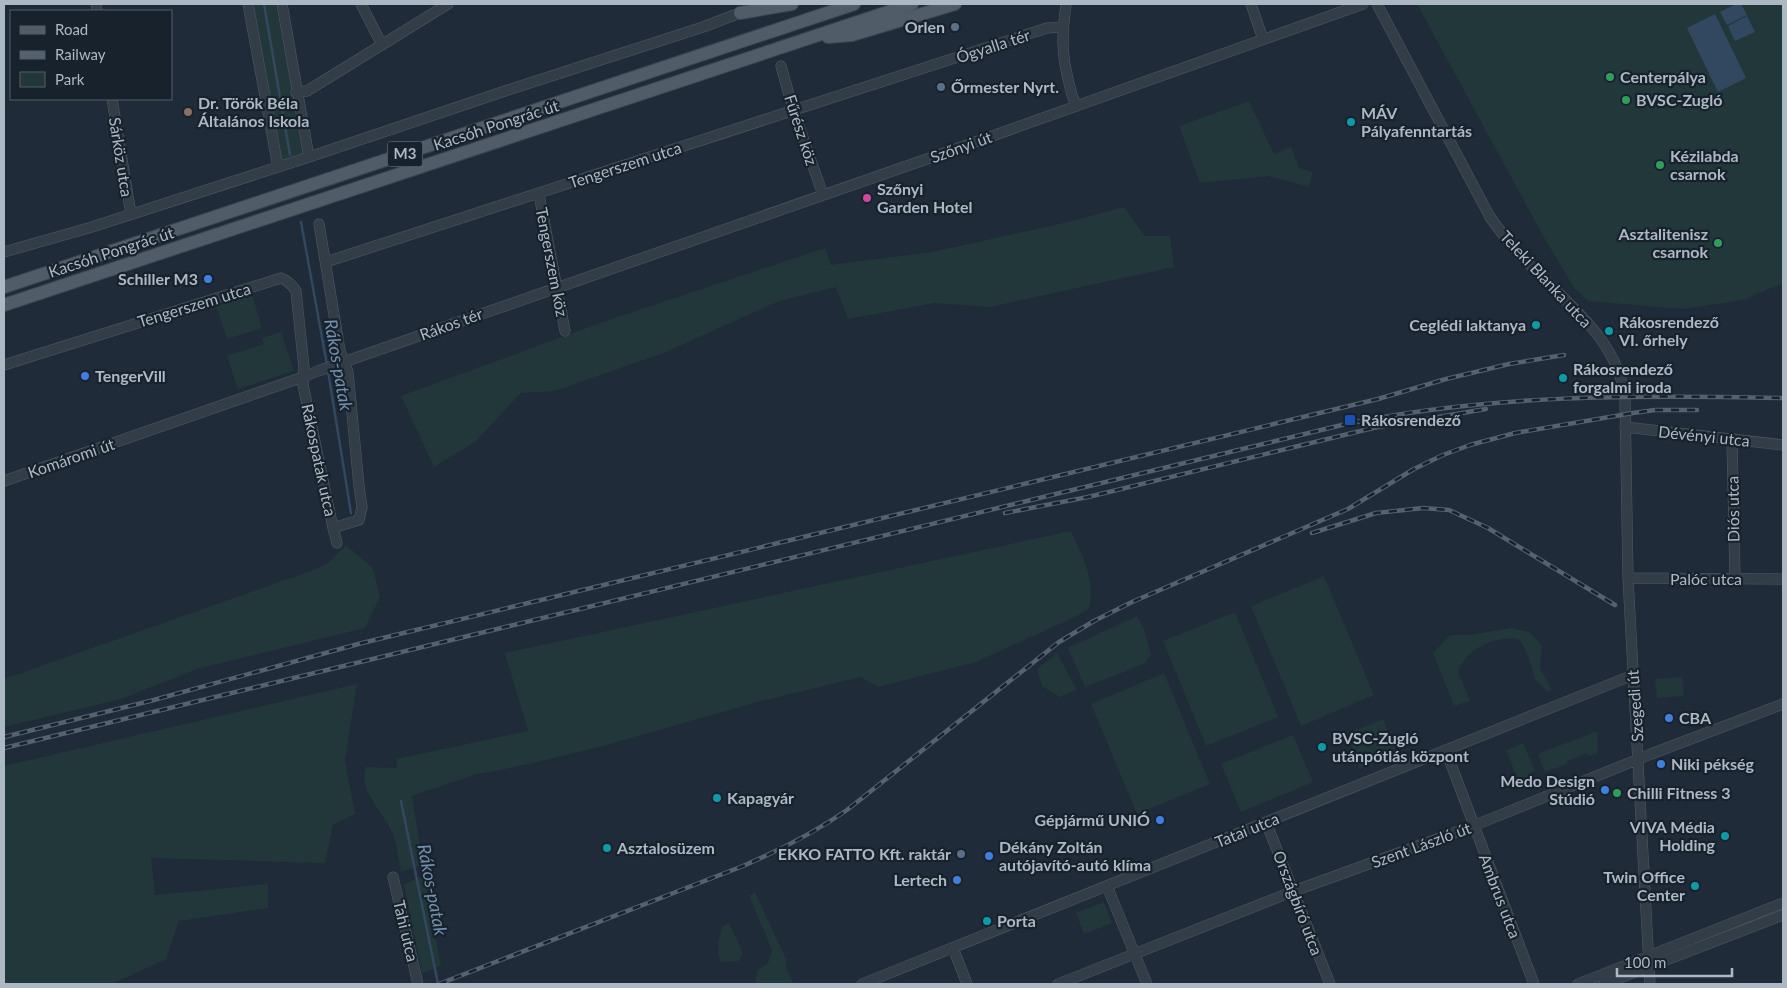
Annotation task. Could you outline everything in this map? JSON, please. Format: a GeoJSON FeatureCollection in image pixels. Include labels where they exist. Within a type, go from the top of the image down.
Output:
{"type":"FeatureCollection","features":[{"type":"Feature","properties":{"kind":"main road"},"geometry":{"type":"LineString","coordinates":[[740,13],[792,4]]}},
{"type":"Feature","properties":{"kind":"main road","name":"Kacsóh Pongrác út"},"geometry":{"type":"LineString","coordinates":[[4,287],[854,4]]}},
{"type":"Feature","properties":{"kind":"main road","name":"Kacsóh Pongrác út"},"geometry":{"type":"LineString","coordinates":[[4,305],[912,4]]}},
{"type":"Feature","properties":{"kind":"main road"},"geometry":{"type":"LineString","coordinates":[[806,40],[852,35],[955,4]]}},
{"type":"Feature","properties":{"kind":"street"},"geometry":{"type":"LineString","coordinates":[[248,4],[278,167]]}},
{"type":"Feature","properties":{"kind":"street"},"geometry":{"type":"LineString","coordinates":[[282,4],[309,158]]}},
{"type":"Feature","properties":{"kind":"street"},"geometry":{"type":"LineString","coordinates":[[360,4],[382,46]]}},
{"type":"Feature","properties":{"kind":"street"},"geometry":{"type":"LineString","coordinates":[[296,92],[307,91],[448,4]]}},
{"type":"Feature","properties":{"kind":"street","name":"Kacsóh Pongrác út"},"geometry":{"type":"LineString","coordinates":[[4,252],[309,158],[703,27],[765,4]]}},
{"type":"Feature","properties":{"kind":"street"},"geometry":{"type":"LineString","coordinates":[[1066,4],[1063,25],[1063,55],[1072,98],[1077,106]]}},
{"type":"Feature","properties":{"kind":"street"},"geometry":{"type":"LineString","coordinates":[[1063,25],[1072,4]]}},
{"type":"Feature","properties":{"kind":"street"},"geometry":{"type":"LineString","coordinates":[[1251,4],[1263,39]]}},
{"type":"Feature","properties":{"kind":"street","name":"Szőnyi út"},"geometry":{"type":"LineString","coordinates":[[558,286],[1077,106],[1363,4]]}},
{"type":"Feature","properties":{"kind":"street","name":"Teleki Blanka utca"},"geometry":{"type":"LineString","coordinates":[[1377,4],[1490,217],[1511,244],[1580,314],[1613,357],[1623,383],[1625,427]]}},
{"type":"Feature","properties":{"kind":"street","name":"Ógyalla tér"},"geometry":{"type":"LineString","coordinates":[[924,68],[1047,28],[1063,25]]}},
{"type":"Feature","properties":{"kind":"street","name":"Fűrész köz"},"geometry":{"type":"LineString","coordinates":[[781,66],[793,109],[822,195]]}},
{"type":"Feature","properties":{"kind":"street","name":"Tengerszem utca"},"geometry":{"type":"LineString","coordinates":[[326,262],[924,68]]}},
{"type":"Feature","properties":{"kind":"street","name":"Sárköz utca"},"geometry":{"type":"LineString","coordinates":[[112,100],[131,214]]}},
{"type":"Feature","properties":{"kind":"street","name":"Tengerszem köz"},"geometry":{"type":"LineString","coordinates":[[539,194],[558,286],[565,331]]}},
{"type":"Feature","properties":{"kind":"street"},"geometry":{"type":"LineString","coordinates":[[319,224],[340,351],[339,364],[348,372],[358,486],[362,507],[359,520],[333,528]]}},
{"type":"Feature","properties":{"kind":"street","name":"Tengerszem utca"},"geometry":{"type":"LineString","coordinates":[[4,366],[280,278],[293,285],[296,290],[304,378]]}},
{"type":"Feature","properties":{"kind":"street","name":"Rákos tér"},"geometry":{"type":"LineString","coordinates":[[138,435],[304,378],[318,371],[558,286]]}},
{"type":"Feature","properties":{"kind":"street","name":"Rákospatak utca"},"geometry":{"type":"LineString","coordinates":[[304,378],[303,385],[333,528],[338,543]]}},
{"type":"Feature","properties":{"kind":"street","name":"Dévényi utca"},"geometry":{"type":"LineString","coordinates":[[1625,427],[1783,445]]}},
{"type":"Feature","properties":{"kind":"street","name":"Szegedi út"},"geometry":{"type":"LineString","coordinates":[[1625,427],[1628,578],[1650,984]]}},
{"type":"Feature","properties":{"kind":"street","name":"Komáromi út"},"geometry":{"type":"LineString","coordinates":[[4,481],[138,435]]}},
{"type":"Feature","properties":{"kind":"street","name":"Diós utca"},"geometry":{"type":"LineString","coordinates":[[1732,438],[1734,579]]}},
{"type":"Feature","properties":{"kind":"street","name":"Palóc utca"},"geometry":{"type":"LineString","coordinates":[[1628,578],[1783,579]]}},
{"type":"Feature","properties":{"kind":"street","name":"Tatai utca"},"geometry":{"type":"LineString","coordinates":[[862,984],[1633,675]]}},
{"type":"Feature","properties":{"kind":"street","name":"Szent László út"},"geometry":{"type":"LineString","coordinates":[[1058,984],[1294,891],[1473,826],[1639,759],[1783,704]]}},
{"type":"Feature","properties":{"kind":"street","name":"Ambrus utca"},"geometry":{"type":"LineString","coordinates":[[1446,751],[1534,984]]}},
{"type":"Feature","properties":{"kind":"street","name":"Országbíró utca"},"geometry":{"type":"LineString","coordinates":[[1266,822],[1330,984]]}},
{"type":"Feature","properties":{"kind":"street","name":"Tahi utca"},"geometry":{"type":"LineString","coordinates":[[393,877],[418,984]]}},
{"type":"Feature","properties":{"kind":"street"},"geometry":{"type":"LineString","coordinates":[[1107,886],[1148,984]]}},
{"type":"Feature","properties":{"kind":"street"},"geometry":{"type":"LineString","coordinates":[[1604,984],[1757,919],[1783,903]]}},
{"type":"Feature","properties":{"kind":"street"},"geometry":{"type":"LineString","coordinates":[[1578,984],[1649,955],[1757,919],[1783,915]]}},
{"type":"Feature","properties":{"kind":"street"},"geometry":{"type":"LineString","coordinates":[[953,948],[967,984]]}},
{"type":"Feature","properties":{"kind":"green space"},"geometry":{"type":"Polygon","coordinates":[[[253,4],[276,4],[305,163],[284,170],[253,4]]]}},
{"type":"Feature","properties":{"kind":"green space","name":"BVSC-Zugló"},"geometry":{"type":"Polygon","coordinates":[[[1417,4],[1783,4],[1783,283],[1743,300],[1683,309],[1588,301],[1574,288],[1542,234],[1417,4]]]}},
{"type":"Feature","properties":{"kind":"green space"},"geometry":{"type":"Polygon","coordinates":[[[1249,101],[1274,154],[1291,147],[1299,168],[1313,172],[1309,187],[1268,176],[1200,183],[1179,126],[1249,101]]]}},
{"type":"Feature","properties":{"kind":"green space"},"geometry":{"type":"Polygon","coordinates":[[[1124,207],[1145,236],[1170,236],[1174,267],[990,307],[934,303],[848,319],[836,287],[779,301],[666,352],[555,391],[521,393],[475,442],[434,467],[401,396],[608,320],[825,248],[831,265],[932,252],[1068,222],[1124,207]]]}},
{"type":"Feature","properties":{"kind":"green space"},"geometry":{"type":"Polygon","coordinates":[[[252,294],[262,328],[227,339],[216,306],[252,294]]]}},
{"type":"Feature","properties":{"kind":"green space"},"geometry":{"type":"Polygon","coordinates":[[[281,332],[294,371],[238,389],[227,356],[264,344],[262,338],[281,332]]]}},
{"type":"Feature","properties":{"kind":"green space"},"geometry":{"type":"Polygon","coordinates":[[[1071,531],[1087,568],[1091,588],[1089,608],[1079,615],[976,662],[878,687],[860,677],[754,703],[603,746],[474,775],[412,796],[423,865],[401,872],[393,835],[372,800],[365,783],[366,767],[397,768],[396,759],[528,731],[505,653],[1071,531]]]}},
{"type":"Feature","properties":{"kind":"green space"},"geometry":{"type":"Polygon","coordinates":[[[346,545],[373,568],[380,597],[365,628],[197,669],[121,699],[4,727],[4,679],[316,569],[327,564],[346,545]]]}},
{"type":"Feature","properties":{"kind":"green space"},"geometry":{"type":"Polygon","coordinates":[[[1324,576],[1374,695],[1301,726],[1251,606],[1324,576]]]}},
{"type":"Feature","properties":{"kind":"green space"},"geometry":{"type":"Polygon","coordinates":[[[1235,612],[1278,717],[1206,746],[1163,641],[1235,612]]]}},
{"type":"Feature","properties":{"kind":"green space"},"geometry":{"type":"Polygon","coordinates":[[[1137,616],[1144,629],[1151,655],[1144,664],[1085,687],[1068,648],[1137,616]]]}},
{"type":"Feature","properties":{"kind":"green space"},"geometry":{"type":"Polygon","coordinates":[[[1511,628],[1530,632],[1542,646],[1540,668],[1552,690],[1548,692],[1535,679],[1527,653],[1519,639],[1500,640],[1482,645],[1468,656],[1462,664],[1458,672],[1470,701],[1454,706],[1433,653],[1450,635],[1470,635],[1511,628]]]}},
{"type":"Feature","properties":{"kind":"green space"},"geometry":{"type":"Polygon","coordinates":[[[1057,653],[1077,690],[1060,697],[1042,686],[1037,669],[1057,653]]]}},
{"type":"Feature","properties":{"kind":"green space"},"geometry":{"type":"Polygon","coordinates":[[[1164,673],[1210,784],[1137,814],[1091,704],[1164,673]]]}},
{"type":"Feature","properties":{"kind":"green space"},"geometry":{"type":"Polygon","coordinates":[[[1682,677],[1684,696],[1657,698],[1655,679],[1682,677]]]}},
{"type":"Feature","properties":{"kind":"green space"},"geometry":{"type":"Polygon","coordinates":[[[357,684],[345,760],[355,814],[333,825],[325,863],[151,858],[155,895],[268,884],[268,908],[179,921],[166,959],[112,984],[4,984],[4,766],[357,684]]]}},
{"type":"Feature","properties":{"kind":"green space"},"geometry":{"type":"Polygon","coordinates":[[[1383,719],[1397,753],[1360,769],[1346,734],[1383,719]]]}},
{"type":"Feature","properties":{"kind":"green space"},"geometry":{"type":"Polygon","coordinates":[[[1597,731],[1598,753],[1589,756],[1587,753],[1567,761],[1567,764],[1545,772],[1538,754],[1597,731]]]}},
{"type":"Feature","properties":{"kind":"green space"},"geometry":{"type":"Polygon","coordinates":[[[1293,735],[1313,782],[1241,812],[1221,764],[1293,735]]]}},
{"type":"Feature","properties":{"kind":"green space"},"geometry":{"type":"Polygon","coordinates":[[[1523,743],[1535,771],[1531,772],[1532,775],[1518,780],[1506,750],[1523,743]]]}},
{"type":"Feature","properties":{"kind":"green space"},"geometry":{"type":"Polygon","coordinates":[[[424,876],[441,966],[422,973],[404,884],[424,876]]]}},
{"type":"Feature","properties":{"kind":"green space"},"geometry":{"type":"Polygon","coordinates":[[[755,892],[786,959],[786,968],[794,984],[757,984],[755,981],[758,970],[768,963],[772,950],[749,896],[755,892]]]}},
{"type":"Feature","properties":{"kind":"green space"},"geometry":{"type":"Polygon","coordinates":[[[1104,902],[1112,923],[1084,934],[1076,913],[1104,902]]]}},
{"type":"Feature","properties":{"kind":"green space"},"geometry":{"type":"Polygon","coordinates":[[[729,923],[743,953],[739,961],[721,962],[718,949],[720,936],[722,927],[729,923]]]}},
{"type":"Feature","properties":{"kind":"water"},"geometry":{"type":"Polygon","coordinates":[[[1736,4],[1741,4],[1747,15],[1727,25],[1720,12],[1736,4]]]}},
{"type":"Feature","properties":{"kind":"water"},"geometry":{"type":"Polygon","coordinates":[[[1715,14],[1746,78],[1718,92],[1687,28],[1715,14]]]}},
{"type":"Feature","properties":{"kind":"water"},"geometry":{"type":"Polygon","coordinates":[[[1747,16],[1755,32],[1735,41],[1728,26],[1747,16]]]}},
{"type":"Feature","properties":{"kind":"waterway","name":"Rákos-patak"},"geometry":{"type":"LineString","coordinates":[[264,4],[290,155]]}},
{"type":"Feature","properties":{"kind":"waterway","name":"Rákos-patak"},"geometry":{"type":"LineString","coordinates":[[301,222],[327,365]]}},
{"type":"Feature","properties":{"kind":"waterway","name":"Rákos-patak"},"geometry":{"type":"LineString","coordinates":[[328,371],[351,513]]}},
{"type":"Feature","properties":{"kind":"waterway","name":"Rákos-patak"},"geometry":{"type":"LineString","coordinates":[[401,801],[438,984]]}},
{"type":"Feature","properties":{"kind":"railway"},"geometry":{"type":"LineString","coordinates":[[4,737],[150,701],[362,643],[1378,399],[1446,379],[1509,364],[1564,355]]}},
{"type":"Feature","properties":{"kind":"railway"},"geometry":{"type":"LineString","coordinates":[[4,748],[1346,424],[1400,414],[1509,402],[1618,397],[1783,398]]}},
{"type":"Feature","properties":{"kind":"railway"},"geometry":{"type":"LineString","coordinates":[[1005,513],[1088,497],[1373,428],[1486,409]]}},
{"type":"Feature","properties":{"kind":"railway"},"geometry":{"type":"LineString","coordinates":[[439,984],[743,866],[796,841],[847,810],[1059,642],[1094,621],[1132,602],[1348,509],[1414,469],[1443,455],[1470,445],[1515,433],[1655,410],[1697,410]]}},
{"type":"Feature","properties":{"kind":"railway"},"geometry":{"type":"LineString","coordinates":[[1312,533],[1376,513],[1423,508],[1449,510],[1488,528],[1615,605]]}},
{"type":"Feature","properties":{"kind":"place","name":"Orlen"},"geometry":{"type":"Point","coordinates":[955,27]}},
{"type":"Feature","properties":{"kind":"place","name":"Centerpálya"},"geometry":{"type":"Point","coordinates":[1610,77]}},
{"type":"Feature","properties":{"kind":"place","name":"Őrmester Nyrt."},"geometry":{"type":"Point","coordinates":[941,87]}},
{"type":"Feature","properties":{"kind":"place","name":"BVSC-Zugló"},"geometry":{"type":"Point","coordinates":[1626,100]}},
{"type":"Feature","properties":{"kind":"place","name":"Dr. Török Béla Általános Iskola"},"geometry":{"type":"Point","coordinates":[188,112]}},
{"type":"Feature","properties":{"kind":"place","name":"MÁV Pályafenntartás"},"geometry":{"type":"Point","coordinates":[1351,122]}},
{"type":"Feature","properties":{"kind":"place","name":"Kézilabda csarnok"},"geometry":{"type":"Point","coordinates":[1660,165]}},
{"type":"Feature","properties":{"kind":"place","name":"Szőnyi Garden Hotel"},"geometry":{"type":"Point","coordinates":[867,198]}},
{"type":"Feature","properties":{"kind":"place","name":"Asztalitenisz csarnok"},"geometry":{"type":"Point","coordinates":[1718,243]}},
{"type":"Feature","properties":{"kind":"place","name":"Schiller M3"},"geometry":{"type":"Point","coordinates":[208,279]}},
{"type":"Feature","properties":{"kind":"place","name":"Ceglédi laktanya"},"geometry":{"type":"Point","coordinates":[1536,325]}},
{"type":"Feature","properties":{"kind":"place","name":"Rákosrendező VI. őrhely"},"geometry":{"type":"Point","coordinates":[1609,331]}},
{"type":"Feature","properties":{"kind":"place","name":"TengerVill"},"geometry":{"type":"Point","coordinates":[85,376]}},
{"type":"Feature","properties":{"kind":"place","name":"Rákosrendező forgalmi iroda"},"geometry":{"type":"Point","coordinates":[1563,378]}},
{"type":"Feature","properties":{"kind":"place","name":"Rákosrendező"},"geometry":{"type":"Point","coordinates":[1350,420]}},
{"type":"Feature","properties":{"kind":"place","name":"CBA"},"geometry":{"type":"Point","coordinates":[1669,718]}},
{"type":"Feature","properties":{"kind":"place","name":"BVSC-Zugló utánpótlás központ"},"geometry":{"type":"Point","coordinates":[1322,747]}},
{"type":"Feature","properties":{"kind":"place","name":"Niki pékség"},"geometry":{"type":"Point","coordinates":[1661,764]}},
{"type":"Feature","properties":{"kind":"place","name":"Medo Design Stúdió"},"geometry":{"type":"Point","coordinates":[1605,790]}},
{"type":"Feature","properties":{"kind":"place","name":"Chilli Fitness 3"},"geometry":{"type":"Point","coordinates":[1617,793]}},
{"type":"Feature","properties":{"kind":"place","name":"Kapagyár"},"geometry":{"type":"Point","coordinates":[717,798]}},
{"type":"Feature","properties":{"kind":"place","name":"Gépjármű UNIÓ"},"geometry":{"type":"Point","coordinates":[1160,820]}},
{"type":"Feature","properties":{"kind":"place","name":"VIVA Média Holding"},"geometry":{"type":"Point","coordinates":[1725,836]}},
{"type":"Feature","properties":{"kind":"place","name":"Asztalosüzem"},"geometry":{"type":"Point","coordinates":[607,848]}},
{"type":"Feature","properties":{"kind":"place","name":"EKKO FATTO Kft. raktár"},"geometry":{"type":"Point","coordinates":[961,854]}},
{"type":"Feature","properties":{"kind":"place","name":"Dékány Zoltán autójavító-autó klíma"},"geometry":{"type":"Point","coordinates":[989,856]}},
{"type":"Feature","properties":{"kind":"place","name":"Lertech"},"geometry":{"type":"Point","coordinates":[957,880]}},
{"type":"Feature","properties":{"kind":"place","name":"Twin Office Center"},"geometry":{"type":"Point","coordinates":[1695,886]}},
{"type":"Feature","properties":{"kind":"place","name":"Porta"},"geometry":{"type":"Point","coordinates":[987,921]}}]}
